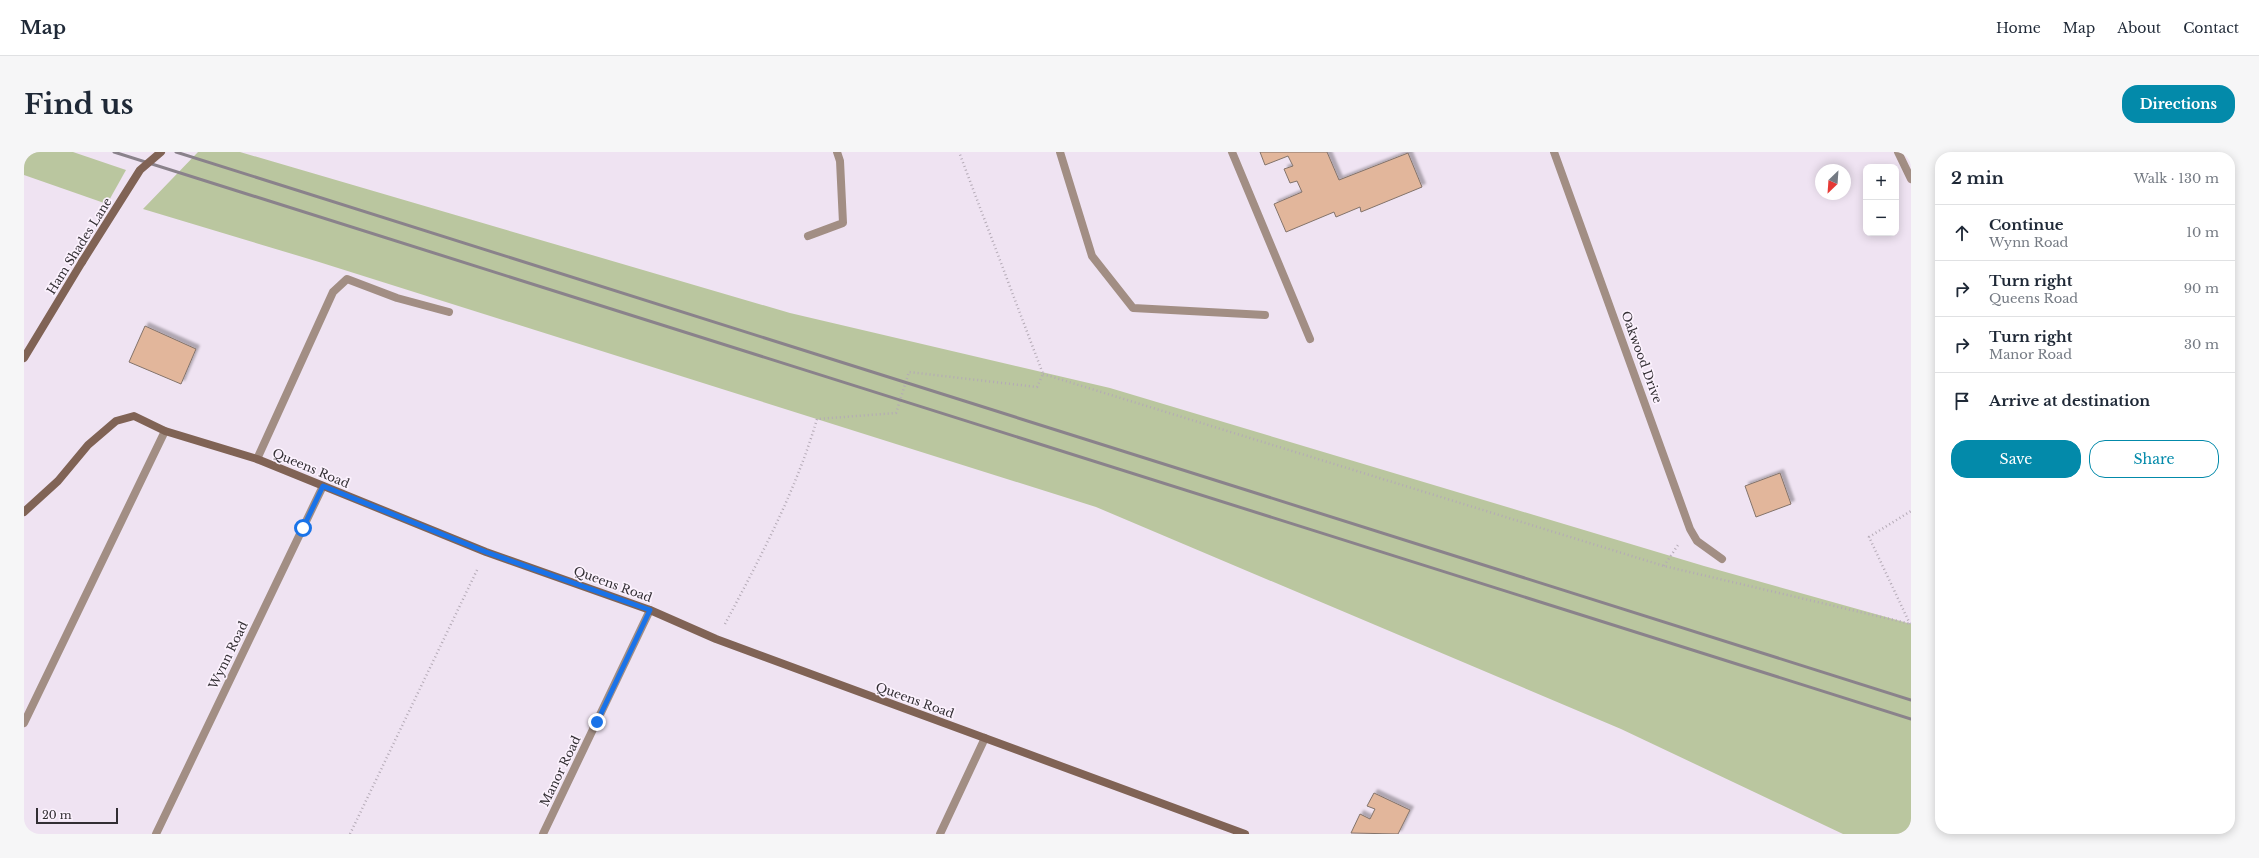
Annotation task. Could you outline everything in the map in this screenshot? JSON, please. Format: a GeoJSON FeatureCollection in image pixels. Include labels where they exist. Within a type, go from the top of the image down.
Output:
{"type":"FeatureCollection","features":[{"type":"Feature","properties":{"kind":"street","name":"Ham Shades Lane"},"geometry":{"type":"LineString","coordinates":[[24,358],[140,170],[161,152]]}},
{"type":"Feature","properties":{"kind":"street"},"geometry":{"type":"LineString","coordinates":[[808,236],[843,223],[840,161],[837,152]]}},
{"type":"Feature","properties":{"kind":"street"},"geometry":{"type":"LineString","coordinates":[[1060,152],[1092,256],[1133,308],[1265,315]]}},
{"type":"Feature","properties":{"kind":"street"},"geometry":{"type":"LineString","coordinates":[[1232,152],[1310,339]]}},
{"type":"Feature","properties":{"kind":"street","name":"Oakwood Drive"},"geometry":{"type":"LineString","coordinates":[[1554,152],[1690,529],[1697,541],[1722,559]]}},
{"type":"Feature","properties":{"kind":"street"},"geometry":{"type":"LineString","coordinates":[[1898,152],[1911,179]]}},
{"type":"Feature","properties":{"kind":"street"},"geometry":{"type":"LineString","coordinates":[[257,459],[333,292],[347,279],[397,298],[449,312]]}},
{"type":"Feature","properties":{"kind":"street","name":"Queens Road"},"geometry":{"type":"LineString","coordinates":[[24,512],[58,481],[88,445],[116,421],[134,416],[165,431],[257,459],[486,552],[650,610],[716,640],[1245,834]]}},
{"type":"Feature","properties":{"kind":"street"},"geometry":{"type":"LineString","coordinates":[[24,722],[165,431]]}},
{"type":"Feature","properties":{"kind":"street","name":"Wynn Road"},"geometry":{"type":"LineString","coordinates":[[156,834],[323,486]]}},
{"type":"Feature","properties":{"kind":"street","name":"Manor Road"},"geometry":{"type":"LineString","coordinates":[[544,834],[650,610]]}},
{"type":"Feature","properties":{"kind":"street"},"geometry":{"type":"LineString","coordinates":[[940,834],[985,738]]}},
{"type":"Feature","properties":{"kind":"path"},"geometry":{"type":"LineString","coordinates":[[716,640],[753,572],[802,468],[817,419],[896,413],[908,372],[1037,387],[1043,374],[959,152]]}},
{"type":"Feature","properties":{"kind":"path"},"geometry":{"type":"LineString","coordinates":[[1043,374],[1664,566],[1910,624]]}},
{"type":"Feature","properties":{"kind":"path"},"geometry":{"type":"LineString","coordinates":[[1910,624],[1870,537],[1911,511]]}},
{"type":"Feature","properties":{"kind":"path"},"geometry":{"type":"LineString","coordinates":[[1664,566],[1690,529]]}},
{"type":"Feature","properties":{"kind":"path"},"geometry":{"type":"LineString","coordinates":[[350,834],[486,552]]}},
{"type":"Feature","properties":{"kind":"green space"},"geometry":{"type":"Polygon","coordinates":[[[24,152],[73,152],[126,170],[107,204],[24,175],[24,152]]]}},
{"type":"Feature","properties":{"kind":"green space"},"geometry":{"type":"Polygon","coordinates":[[[198,152],[240,152],[790,313],[1110,388],[1704,566],[1911,624],[1911,834],[1843,834],[1621,729],[1096,507],[319,262],[143,209],[198,152]]]}},
{"type":"Feature","properties":{"kind":"building"},"geometry":{"type":"Polygon","coordinates":[[[1260,152],[1327,152],[1339,180],[1408,153],[1422,187],[1361,212],[1360,207],[1336,217],[1334,212],[1286,232],[1274,204],[1302,192],[1297,181],[1290,183],[1284,169],[1293,166],[1288,156],[1265,165],[1260,152]]]}},
{"type":"Feature","properties":{"kind":"building"},"geometry":{"type":"Polygon","coordinates":[[[145,326],[196,349],[181,384],[129,362],[145,326]]]}},
{"type":"Feature","properties":{"kind":"building"},"geometry":{"type":"Polygon","coordinates":[[[1780,473],[1791,504],[1756,517],[1745,486],[1780,473]]]}},
{"type":"Feature","properties":{"kind":"building"},"geometry":{"type":"Polygon","coordinates":[[[1374,793],[1410,810],[1398,834],[1351,833],[1360,814],[1370,819],[1375,809],[1367,806],[1374,793]]]}},
{"type":"Feature","properties":{"kind":"railway"},"geometry":{"type":"LineString","coordinates":[[114,152],[1911,719]]}},
{"type":"Feature","properties":{"kind":"railway"},"geometry":{"type":"LineString","coordinates":[[176,152],[1911,700]]}},
{"type":"Feature","properties":{"kind":"route"},"geometry":{"type":"LineString","coordinates":[[303,528],[323,486],[486,552],[650,610],[597,722]]}}]}
